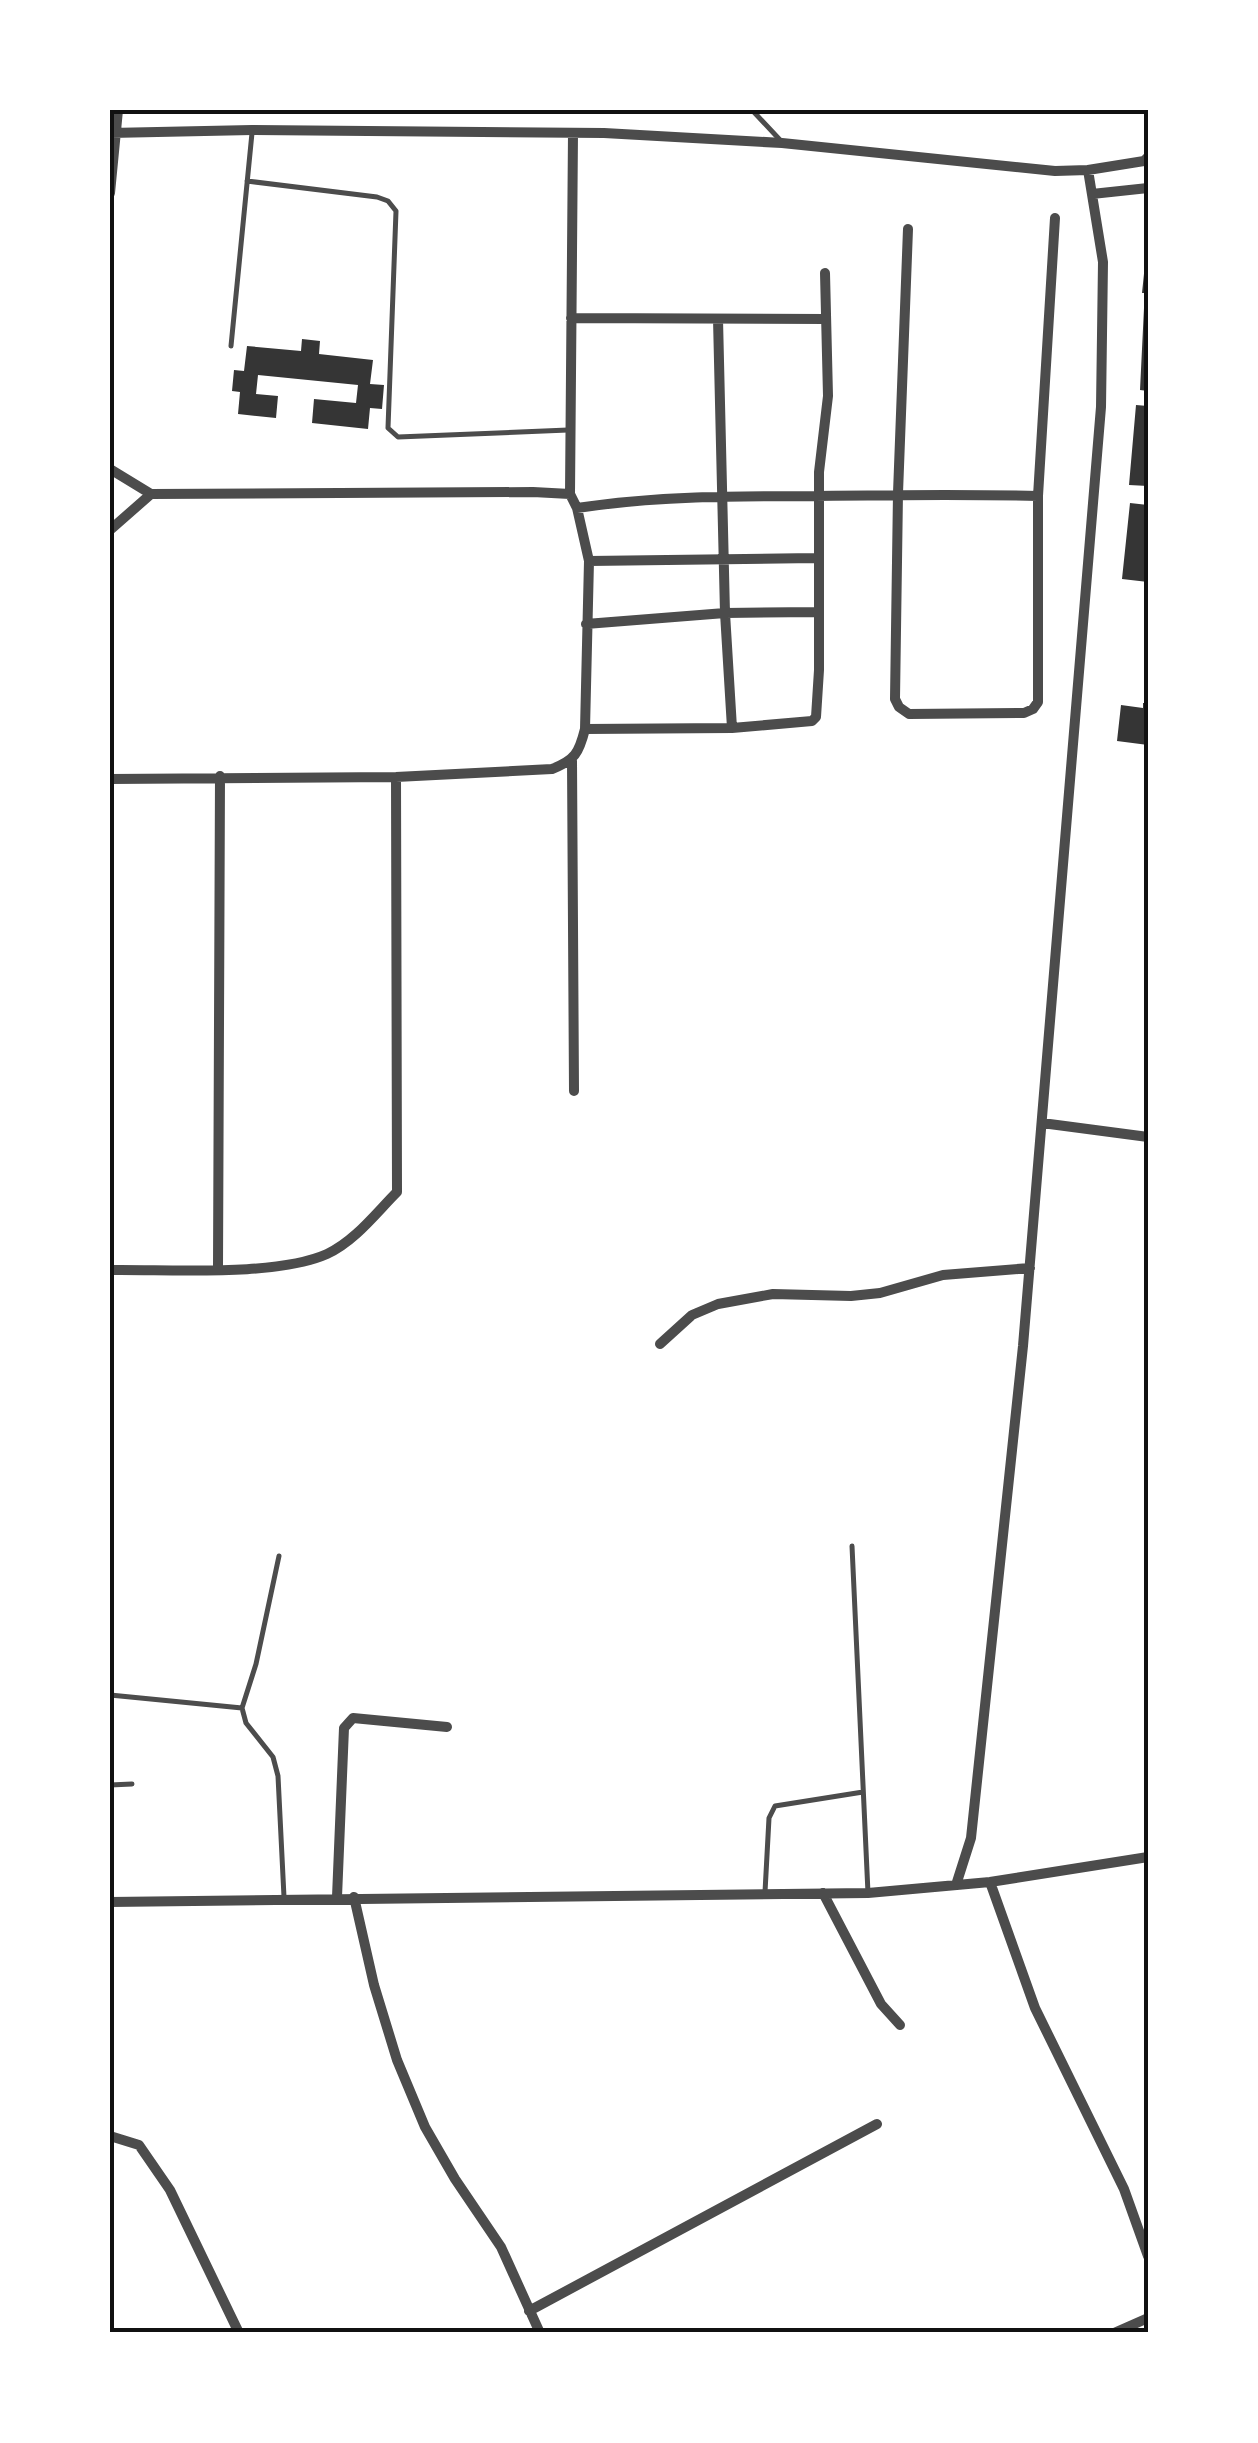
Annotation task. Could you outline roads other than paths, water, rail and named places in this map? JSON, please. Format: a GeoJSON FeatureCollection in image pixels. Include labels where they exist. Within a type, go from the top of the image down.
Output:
{"type":"FeatureCollection","features":[{"type":"Feature","properties":{"kind":"street"},"geometry":{"type":"LineString","coordinates":[[110,193],[118,110]]}},
{"type":"Feature","properties":{"kind":"street"},"geometry":{"type":"LineString","coordinates":[[113,133],[574,132],[782,143],[1055,171],[1088,170],[1144,161],[1148,157]]}},
{"type":"Feature","properties":{"kind":"street"},"geometry":{"type":"LineString","coordinates":[[574,132],[570,494],[577,508],[588,561],[585,729],[572,762],[574,1091]]}},
{"type":"Feature","properties":{"kind":"street"},"geometry":{"type":"LineString","coordinates":[[956,1885],[971,1838],[1030,1268],[1101,407],[1103,262],[1088,170]]}},
{"type":"Feature","properties":{"kind":"street"},"geometry":{"type":"LineString","coordinates":[[1092,194],[1148,188]]}},
{"type":"Feature","properties":{"kind":"street"},"geometry":{"type":"LineString","coordinates":[[908,228],[895,699],[899,708],[909,714],[1024,713],[1033,710],[1038,702],[1038,496],[1054,218]]}},
{"type":"Feature","properties":{"kind":"street"},"geometry":{"type":"LineString","coordinates":[[585,729],[732,728],[812,721],[816,717],[819,449],[828,396],[825,273]]}},
{"type":"Feature","properties":{"kind":"street"},"geometry":{"type":"LineString","coordinates":[[571,318],[826,319]]}},
{"type":"Feature","properties":{"kind":"street"},"geometry":{"type":"LineString","coordinates":[[718,319],[725,613],[732,728]]}},
{"type":"Feature","properties":{"kind":"street"},"geometry":{"type":"LineString","coordinates":[[110,469],[151,494],[570,494]]}},
{"type":"Feature","properties":{"kind":"street"},"geometry":{"type":"LineString","coordinates":[[577,508],[633,500],[723,496],[898,493],[1038,496]]}},
{"type":"Feature","properties":{"kind":"street"},"geometry":{"type":"LineString","coordinates":[[110,530],[151,494]]}},
{"type":"Feature","properties":{"kind":"street"},"geometry":{"type":"LineString","coordinates":[[588,561],[816,558]]}},
{"type":"Feature","properties":{"kind":"street"},"geometry":{"type":"LineString","coordinates":[[586,624],[725,613],[818,612]]}},
{"type":"Feature","properties":{"kind":"street"},"geometry":{"type":"LineString","coordinates":[[110,778],[396,777],[552,769],[572,762]]}},
{"type":"Feature","properties":{"kind":"street"},"geometry":{"type":"LineString","coordinates":[[218,1268],[220,776]]}},
{"type":"Feature","properties":{"kind":"street"},"geometry":{"type":"LineString","coordinates":[[110,1270],[279,1268],[327,1254],[350,1240],[397,1192],[396,777]]}},
{"type":"Feature","properties":{"kind":"street"},"geometry":{"type":"LineString","coordinates":[[1042,1123],[1148,1137]]}},
{"type":"Feature","properties":{"kind":"street"},"geometry":{"type":"LineString","coordinates":[[660,1344],[692,1315],[718,1304],[773,1294],[880,1294],[944,1276],[1030,1268]]}},
{"type":"Feature","properties":{"kind":"street"},"geometry":{"type":"LineString","coordinates":[[337,1897],[344,1728],[353,1718],[447,1728]]}},
{"type":"Feature","properties":{"kind":"street"},"geometry":{"type":"LineString","coordinates":[[110,1902],[823,1894],[990,1882],[1148,1857]]}},
{"type":"Feature","properties":{"kind":"street"},"geometry":{"type":"LineString","coordinates":[[990,1882],[1034,2008],[1124,2190],[1148,2256]]}},
{"type":"Feature","properties":{"kind":"street"},"geometry":{"type":"LineString","coordinates":[[823,1894],[882,2004],[900,2025]]}},
{"type":"Feature","properties":{"kind":"street"},"geometry":{"type":"LineString","coordinates":[[354,1897],[397,2060],[425,2126],[455,2180],[501,2247],[540,2333]]}},
{"type":"Feature","properties":{"kind":"street"},"geometry":{"type":"LineString","coordinates":[[529,2311],[877,2124]]}},
{"type":"Feature","properties":{"kind":"street"},"geometry":{"type":"LineString","coordinates":[[110,2136],[140,2146],[170,2190],[240,2333]]}},
{"type":"Feature","properties":{"kind":"street"},"geometry":{"type":"LineString","coordinates":[[1114,2333],[1148,2318]]}},
{"type":"Feature","properties":{"kind":"lane"},"geometry":{"type":"LineString","coordinates":[[752,110],[782,143]]}},
{"type":"Feature","properties":{"kind":"lane"},"geometry":{"type":"LineString","coordinates":[[231,346],[252,130]]}},
{"type":"Feature","properties":{"kind":"lane"},"geometry":{"type":"LineString","coordinates":[[247,181],[377,197],[388,201],[396,211],[388,428],[391,434],[398,437],[571,430]]}},
{"type":"Feature","properties":{"kind":"lane"},"geometry":{"type":"LineString","coordinates":[[852,1546],[868,1892]]}},
{"type":"Feature","properties":{"kind":"lane"},"geometry":{"type":"LineString","coordinates":[[279,1556],[256,1664],[242,1708],[246,1723],[273,1757],[278,1776],[284,1898]]}},
{"type":"Feature","properties":{"kind":"lane"},"geometry":{"type":"LineString","coordinates":[[110,1694],[242,1708]]}},
{"type":"Feature","properties":{"kind":"lane"},"geometry":{"type":"LineString","coordinates":[[110,1785],[132,1784]]}},
{"type":"Feature","properties":{"kind":"lane"},"geometry":{"type":"LineString","coordinates":[[765,1895],[770,1818],[775,1806],[863,1792]]}}]}
